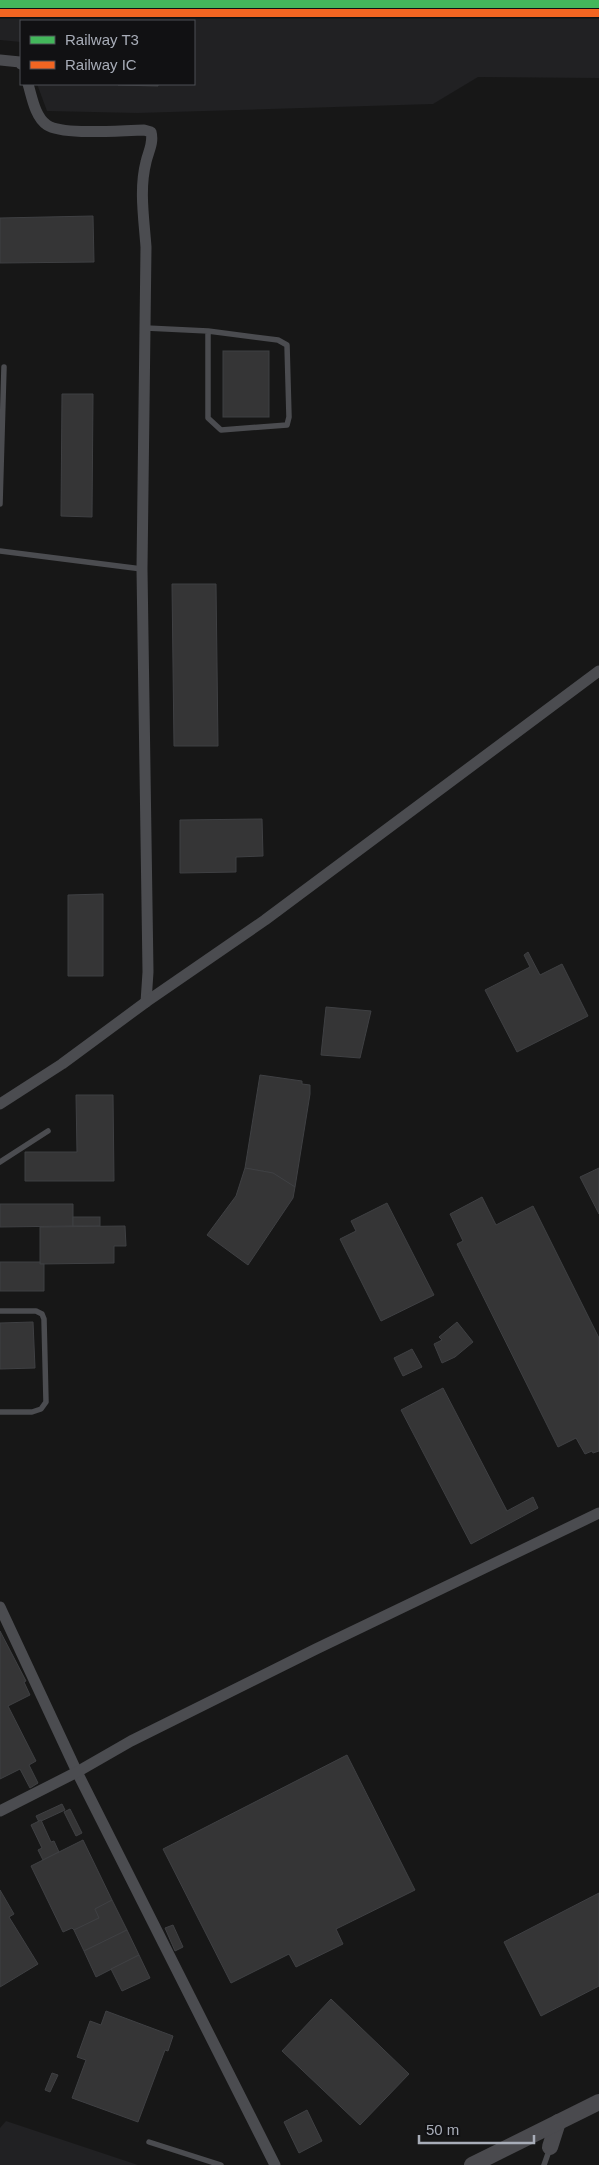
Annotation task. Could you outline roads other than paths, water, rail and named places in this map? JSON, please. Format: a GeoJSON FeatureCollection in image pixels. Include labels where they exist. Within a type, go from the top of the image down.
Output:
{"type":"FeatureCollection","features":[{"type":"Feature","properties":{"kind":"main road"},"geometry":{"type":"LineString","coordinates":[[472,2165],[599,2102]]}},
{"type":"Feature","properties":{"kind":"main road"},"geometry":{"type":"LineString","coordinates":[[550,2147],[558,2122]]}},
{"type":"Feature","properties":{"kind":"street"},"geometry":{"type":"LineString","coordinates":[[0,60],[20,62]]}},
{"type":"Feature","properties":{"kind":"street"},"geometry":{"type":"LineString","coordinates":[[28,85],[36,112],[46,125],[58,130],[144,130],[151,132],[151,146],[143,172],[146,247],[142,569],[148,972],[146,1002]]}},
{"type":"Feature","properties":{"kind":"street"},"geometry":{"type":"LineString","coordinates":[[0,1104],[62,1064],[146,1002],[265,920],[599,671]]}},
{"type":"Feature","properties":{"kind":"street"},"geometry":{"type":"LineString","coordinates":[[0,1811],[77,1772],[130,1741],[599,1513]]}},
{"type":"Feature","properties":{"kind":"street"},"geometry":{"type":"LineString","coordinates":[[0,1607],[77,1772],[275,2165]]}},
{"type":"Feature","properties":{"kind":"lane"},"geometry":{"type":"LineString","coordinates":[[146,328],[208,331],[278,340],[287,345],[289,408],[287,425],[221,430],[208,418],[208,331]]}},
{"type":"Feature","properties":{"kind":"lane"},"geometry":{"type":"LineString","coordinates":[[0,504],[4,367]]}},
{"type":"Feature","properties":{"kind":"lane"},"geometry":{"type":"LineString","coordinates":[[0,551],[142,569]]}},
{"type":"Feature","properties":{"kind":"lane"},"geometry":{"type":"LineString","coordinates":[[0,1162],[48,1130]]}},
{"type":"Feature","properties":{"kind":"lane"},"geometry":{"type":"LineString","coordinates":[[0,1310],[36,1310],[42,1314],[44,1319],[46,1402],[41,1409],[32,1412],[0,1412]]}},
{"type":"Feature","properties":{"kind":"lane"},"geometry":{"type":"LineString","coordinates":[[149,2142],[221,2165]]}},
{"type":"Feature","properties":{"kind":"lane"},"geometry":{"type":"LineString","coordinates":[[544,2165],[550,2147]]}},
{"type":"Feature","properties":{"kind":"rail line","name":"T3"},"geometry":{"type":"LineString","coordinates":[[0,4],[599,4]]}},
{"type":"Feature","properties":{"kind":"rail line","name":"IC"},"geometry":{"type":"LineString","coordinates":[[0,13],[599,13]]}}]}
